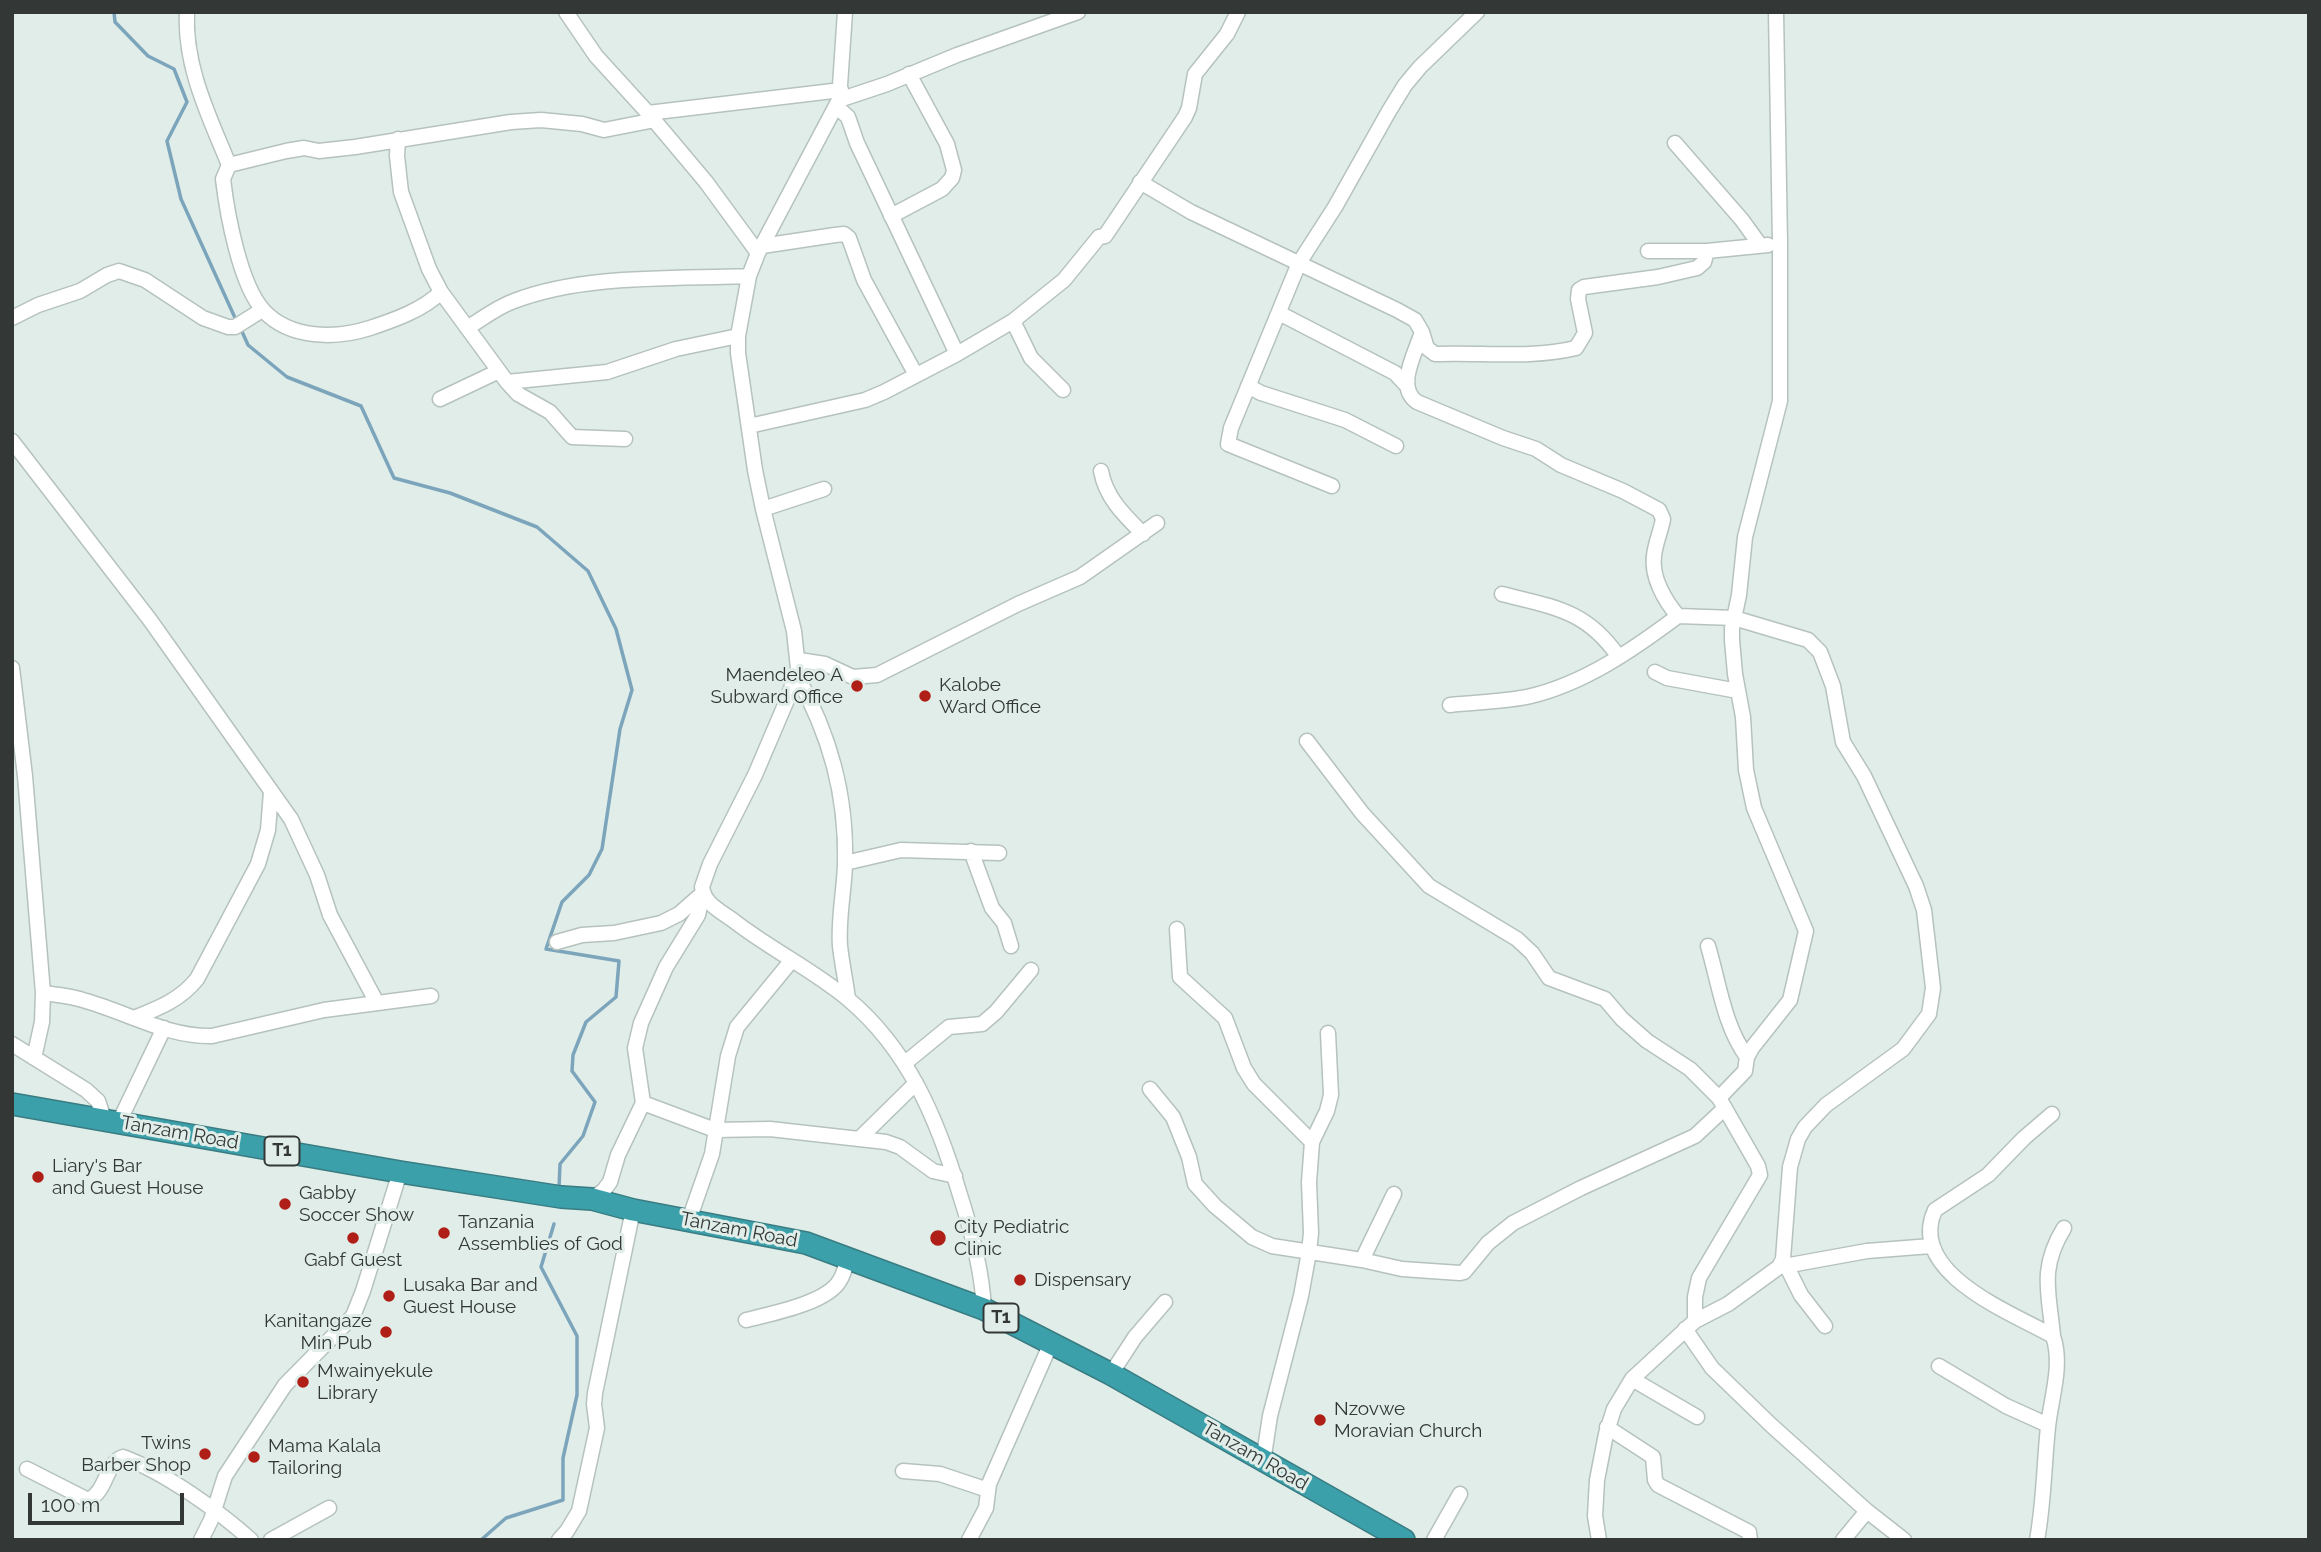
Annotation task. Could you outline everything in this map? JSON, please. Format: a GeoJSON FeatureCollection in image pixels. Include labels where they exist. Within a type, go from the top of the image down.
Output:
{"type":"FeatureCollection","features":[{"type":"Feature","properties":{"kind":"highway","name":"Tanzam Road"},"geometry":{"type":"LineString","coordinates":[[12,1104],[400,1172],[592,1199],[633,1210],[806,1243],[984,1309],[1111,1374],[1404,1540]]}},
{"type":"Feature","properties":{"kind":"street"},"geometry":{"type":"LineString","coordinates":[[187,12],[186,36],[197,86],[229,165],[223,178],[231,230],[256,314]]}},
{"type":"Feature","properties":{"kind":"street"},"geometry":{"type":"LineString","coordinates":[[566,12],[596,56],[652,116],[760,249]]}},
{"type":"Feature","properties":{"kind":"street"},"geometry":{"type":"LineString","coordinates":[[845,12],[839,99],[760,249],[749,276],[738,337],[763,509],[789,606],[798,667],[831,749],[843,819],[845,863],[840,946],[848,999]]}},
{"type":"Feature","properties":{"kind":"street"},"geometry":{"type":"LineString","coordinates":[[229,165],[304,148],[331,149],[511,122],[541,120],[582,124],[604,130],[652,116],[839,99],[874,89],[957,55],[1078,12]]}},
{"type":"Feature","properties":{"kind":"street"},"geometry":{"type":"LineString","coordinates":[[749,426],[865,400],[884,392],[1013,321],[1064,280],[1099,237],[1105,236],[1185,117],[1195,75],[1227,34],[1238,12]]}},
{"type":"Feature","properties":{"kind":"street"},"geometry":{"type":"LineString","coordinates":[[1332,486],[1228,443],[1234,418],[1299,263],[1335,207],[1405,85],[1477,12]]}},
{"type":"Feature","properties":{"kind":"street"},"geometry":{"type":"LineString","coordinates":[[1150,1089],[1173,1117],[1189,1157],[1195,1184],[1215,1206],[1252,1237],[1264,1243],[1402,1269],[1464,1272],[1488,1243],[1513,1223],[1581,1188],[1695,1136],[1745,1072],[1747,1057],[1790,1000],[1806,931],[1754,808],[1746,770],[1743,717],[1732,640],[1745,537],[1780,401],[1776,12]]}},
{"type":"Feature","properties":{"kind":"street"},"geometry":{"type":"LineString","coordinates":[[891,216],[942,189],[952,178],[954,170],[947,144],[909,74]]}},
{"type":"Feature","properties":{"kind":"street"},"geometry":{"type":"LineString","coordinates":[[839,99],[857,143],[957,354]]}},
{"type":"Feature","properties":{"kind":"street"},"geometry":{"type":"LineString","coordinates":[[398,139],[398,172],[405,206],[429,269],[441,292],[503,376],[518,394],[550,412],[572,438],[625,439]]}},
{"type":"Feature","properties":{"kind":"street"},"geometry":{"type":"LineString","coordinates":[[1675,143],[1720,193],[1760,245]]}},
{"type":"Feature","properties":{"kind":"street"},"geometry":{"type":"LineString","coordinates":[[1140,183],[1191,212],[1415,320],[1427,348],[1435,354],[1527,354],[1576,348],[1585,333],[1578,299],[1579,290],[1697,268],[1704,262],[1707,251]]}},
{"type":"Feature","properties":{"kind":"street"},"geometry":{"type":"LineString","coordinates":[[760,249],[835,235],[844,234],[849,238],[864,280],[916,375]]}},
{"type":"Feature","properties":{"kind":"street"},"geometry":{"type":"LineString","coordinates":[[1648,251],[1707,251],[1780,243]]}},
{"type":"Feature","properties":{"kind":"street"},"geometry":{"type":"LineString","coordinates":[[12,318],[38,305],[80,291],[119,271],[145,280],[203,318],[235,327],[256,314]]}},
{"type":"Feature","properties":{"kind":"street"},"geometry":{"type":"LineString","coordinates":[[467,328],[503,305],[535,294],[598,283],[680,277],[749,276]]}},
{"type":"Feature","properties":{"kind":"street"},"geometry":{"type":"LineString","coordinates":[[256,314],[289,328],[318,335],[345,334],[401,316],[426,304],[441,292]]}},
{"type":"Feature","properties":{"kind":"street"},"geometry":{"type":"LineString","coordinates":[[1279,313],[1395,373],[1406,386],[1410,397],[1417,402],[1536,449],[1561,465],[1623,491],[1663,513],[1664,519],[1653,557],[1663,594],[1678,616]]}},
{"type":"Feature","properties":{"kind":"street"},"geometry":{"type":"LineString","coordinates":[[1013,321],[1031,358],[1063,390]]}},
{"type":"Feature","properties":{"kind":"street"},"geometry":{"type":"LineString","coordinates":[[1406,386],[1422,332]]}},
{"type":"Feature","properties":{"kind":"street"},"geometry":{"type":"LineString","coordinates":[[440,399],[503,376],[607,372],[676,348],[738,337]]}},
{"type":"Feature","properties":{"kind":"street"},"geometry":{"type":"LineString","coordinates":[[1248,386],[1261,393],[1345,420],[1396,446]]}},
{"type":"Feature","properties":{"kind":"street"},"geometry":{"type":"LineString","coordinates":[[12,441],[150,620],[297,829],[317,875],[330,915],[377,1003]]}},
{"type":"Feature","properties":{"kind":"street"},"geometry":{"type":"LineString","coordinates":[[1101,471],[1113,502],[1143,534]]}},
{"type":"Feature","properties":{"kind":"street"},"geometry":{"type":"LineString","coordinates":[[763,509],[824,489]]}},
{"type":"Feature","properties":{"kind":"street"},"geometry":{"type":"LineString","coordinates":[[798,667],[825,664],[853,677],[877,675],[1018,604],[1080,577],[1157,523]]}},
{"type":"Feature","properties":{"kind":"street"},"geometry":{"type":"LineString","coordinates":[[1502,594],[1580,617],[1605,637],[1618,656]]}},
{"type":"Feature","properties":{"kind":"street"},"geometry":{"type":"LineString","coordinates":[[1450,705],[1530,696],[1555,689],[1591,674],[1678,616],[1734,618],[1808,640],[1820,652],[1833,686],[1845,748],[1864,776],[1921,898],[1933,988],[1929,1014],[1903,1049],[1826,1105],[1798,1139],[1790,1167],[1783,1266],[1825,1326]]}},
{"type":"Feature","properties":{"kind":"street"},"geometry":{"type":"LineString","coordinates":[[592,1199],[610,1182],[618,1155],[643,1103],[635,1048],[641,1023],[666,967],[698,915],[703,880],[755,775],[798,667]]}},
{"type":"Feature","properties":{"kind":"street"},"geometry":{"type":"LineString","coordinates":[[12,668],[43,993],[34,1058]]}},
{"type":"Feature","properties":{"kind":"street"},"geometry":{"type":"LineString","coordinates":[[1655,672],[1667,678],[1738,691]]}},
{"type":"Feature","properties":{"kind":"street"},"geometry":{"type":"LineString","coordinates":[[1307,741],[1338,784],[1429,886],[1517,939],[1532,953],[1549,978],[1605,999],[1622,1019],[1647,1041],[1690,1069],[1722,1103],[1758,1166],[1760,1175],[1699,1278],[1690,1325],[1712,1368],[1772,1426],[1867,1511],[1904,1540]]}},
{"type":"Feature","properties":{"kind":"street"},"geometry":{"type":"LineString","coordinates":[[134,1018],[172,1002],[187,992],[197,979],[258,864],[268,830],[271,792]]}},
{"type":"Feature","properties":{"kind":"street"},"geometry":{"type":"LineString","coordinates":[[845,863],[901,850],[999,853]]}},
{"type":"Feature","properties":{"kind":"street"},"geometry":{"type":"LineString","coordinates":[[971,851],[992,908],[1003,923],[1011,946]]}},
{"type":"Feature","properties":{"kind":"street"},"geometry":{"type":"LineString","coordinates":[[557,942],[582,935],[614,933],[661,923],[679,914],[703,893]]}},
{"type":"Feature","properties":{"kind":"street"},"geometry":{"type":"LineString","coordinates":[[703,893],[709,902],[745,930],[848,999],[879,1030],[905,1063],[939,1129],[955,1176],[982,1281],[984,1309]]}},
{"type":"Feature","properties":{"kind":"street"},"geometry":{"type":"LineString","coordinates":[[1177,929],[1180,977],[1225,1018],[1244,1068],[1254,1084],[1312,1142]]}},
{"type":"Feature","properties":{"kind":"street"},"geometry":{"type":"LineString","coordinates":[[1708,946],[1727,1020],[1735,1041],[1747,1057]]}},
{"type":"Feature","properties":{"kind":"street"},"geometry":{"type":"LineString","coordinates":[[689,1220],[712,1154],[728,1056],[737,1027],[792,960]]}},
{"type":"Feature","properties":{"kind":"street"},"geometry":{"type":"LineString","coordinates":[[905,1063],[949,1027],[982,1024],[996,1012],[1031,970]]}},
{"type":"Feature","properties":{"kind":"street"},"geometry":{"type":"LineString","coordinates":[[43,993],[78,998],[180,1034],[212,1036],[324,1010],[431,996]]}},
{"type":"Feature","properties":{"kind":"street"},"geometry":{"type":"LineString","coordinates":[[12,1044],[86,1090],[112,1120],[164,1028]]}},
{"type":"Feature","properties":{"kind":"street"},"geometry":{"type":"LineString","coordinates":[[1263,1462],[1270,1416],[1310,1252],[1309,1182],[1312,1142],[1330,1102],[1328,1033]]}},
{"type":"Feature","properties":{"kind":"street"},"geometry":{"type":"LineString","coordinates":[[859,1139],[916,1083]]}},
{"type":"Feature","properties":{"kind":"street"},"geometry":{"type":"LineString","coordinates":[[643,1103],[715,1130],[770,1129],[886,1142],[901,1147],[933,1171],[955,1176]]}},
{"type":"Feature","properties":{"kind":"street"},"geometry":{"type":"LineString","coordinates":[[2052,1114],[1988,1175],[1935,1210],[1932,1217],[1931,1246],[1942,1265],[1959,1282],[2053,1336]]}},
{"type":"Feature","properties":{"kind":"street"},"geometry":{"type":"LineString","coordinates":[[201,1540],[225,1476],[285,1385],[353,1317],[400,1172]]}},
{"type":"Feature","properties":{"kind":"street"},"geometry":{"type":"LineString","coordinates":[[1362,1260],[1394,1194]]}},
{"type":"Feature","properties":{"kind":"street"},"geometry":{"type":"LineString","coordinates":[[559,1540],[579,1511],[597,1428],[595,1393],[633,1210]]}},
{"type":"Feature","properties":{"kind":"street"},"geometry":{"type":"LineString","coordinates":[[2037,1540],[2057,1355],[2046,1273],[2064,1228]]}},
{"type":"Feature","properties":{"kind":"street"},"geometry":{"type":"LineString","coordinates":[[1599,1540],[1595,1516],[1597,1480],[1607,1427],[1614,1409],[1632,1379],[1690,1325],[1728,1304],[1783,1266],[1867,1251],[1931,1246]]}},
{"type":"Feature","properties":{"kind":"street"},"geometry":{"type":"LineString","coordinates":[[746,1320],[782,1311],[825,1295],[840,1280],[848,1259]]}},
{"type":"Feature","properties":{"kind":"street"},"geometry":{"type":"LineString","coordinates":[[1111,1374],[1135,1337],[1165,1302]]}},
{"type":"Feature","properties":{"kind":"street"},"geometry":{"type":"LineString","coordinates":[[969,1540],[986,1508],[988,1490],[1051,1343]]}},
{"type":"Feature","properties":{"kind":"street"},"geometry":{"type":"LineString","coordinates":[[1939,1366],[2006,1406],[2048,1425]]}},
{"type":"Feature","properties":{"kind":"street"},"geometry":{"type":"LineString","coordinates":[[1632,1379],[1697,1417]]}},
{"type":"Feature","properties":{"kind":"street"},"geometry":{"type":"LineString","coordinates":[[1607,1427],[1653,1457],[1658,1486],[1749,1532],[1750,1540]]}},
{"type":"Feature","properties":{"kind":"street"},"geometry":{"type":"LineString","coordinates":[[27,1469],[89,1500],[98,1493],[115,1462],[123,1457],[214,1510],[251,1540]]}},
{"type":"Feature","properties":{"kind":"street"},"geometry":{"type":"LineString","coordinates":[[903,1471],[940,1474],[988,1490]]}},
{"type":"Feature","properties":{"kind":"street"},"geometry":{"type":"LineString","coordinates":[[1434,1540],[1460,1494]]}},
{"type":"Feature","properties":{"kind":"street"},"geometry":{"type":"LineString","coordinates":[[271,1540],[328,1508]]}},
{"type":"Feature","properties":{"kind":"street"},"geometry":{"type":"LineString","coordinates":[[1843,1540],[1867,1511]]}},
{"type":"Feature","properties":{"kind":"waterway"},"geometry":{"type":"LineString","coordinates":[[114,12],[115,22],[148,56],[174,69],[187,102],[167,141],[181,199],[236,320]]}},
{"type":"Feature","properties":{"kind":"waterway"},"geometry":{"type":"LineString","coordinates":[[240,327],[248,345],[287,377],[361,406],[394,478],[450,493],[537,527],[588,571],[616,629],[632,690],[620,729],[602,849],[589,875],[562,902],[546,949],[619,961],[616,997],[586,1022],[573,1055],[572,1071],[595,1102],[583,1136],[560,1164],[559,1188]]}},
{"type":"Feature","properties":{"kind":"waterway"},"geometry":{"type":"LineString","coordinates":[[481,1540],[506,1518],[563,1500],[563,1458],[577,1395],[577,1336],[541,1267],[554,1224]]}},
{"type":"Feature","properties":{"kind":"place","name":"Maendeleo A Subward Office"},"geometry":{"type":"Point","coordinates":[857,686]}},
{"type":"Feature","properties":{"kind":"place","name":"Kalobe Ward Office"},"geometry":{"type":"Point","coordinates":[925,696]}},
{"type":"Feature","properties":{"kind":"place","name":"Liary's Bar and Guest House"},"geometry":{"type":"Point","coordinates":[38,1177]}},
{"type":"Feature","properties":{"kind":"place","name":"Gabby Soccer Show"},"geometry":{"type":"Point","coordinates":[285,1204]}},
{"type":"Feature","properties":{"kind":"place","name":"Tanzania Assemblies of God"},"geometry":{"type":"Point","coordinates":[444,1233]}},
{"type":"Feature","properties":{"kind":"place","name":"Gabf Guest"},"geometry":{"type":"Point","coordinates":[353,1238]}},
{"type":"Feature","properties":{"kind":"place","name":"City Pediatric Clinic"},"geometry":{"type":"Point","coordinates":[938,1238]}},
{"type":"Feature","properties":{"kind":"place","name":"Dispensary"},"geometry":{"type":"Point","coordinates":[1020,1280]}},
{"type":"Feature","properties":{"kind":"place","name":"Lusaka Bar and Guest House"},"geometry":{"type":"Point","coordinates":[389,1296]}},
{"type":"Feature","properties":{"kind":"place","name":"Kanitangaze Min Pub"},"geometry":{"type":"Point","coordinates":[386,1332]}},
{"type":"Feature","properties":{"kind":"place","name":"Mwainyekule Library"},"geometry":{"type":"Point","coordinates":[303,1382]}},
{"type":"Feature","properties":{"kind":"place","name":"Nzovwe Moravian Church"},"geometry":{"type":"Point","coordinates":[1320,1420]}},
{"type":"Feature","properties":{"kind":"place","name":"Twins Barber Shop"},"geometry":{"type":"Point","coordinates":[205,1454]}},
{"type":"Feature","properties":{"kind":"place","name":"Mama Kalala Tailoring"},"geometry":{"type":"Point","coordinates":[254,1457]}}]}
